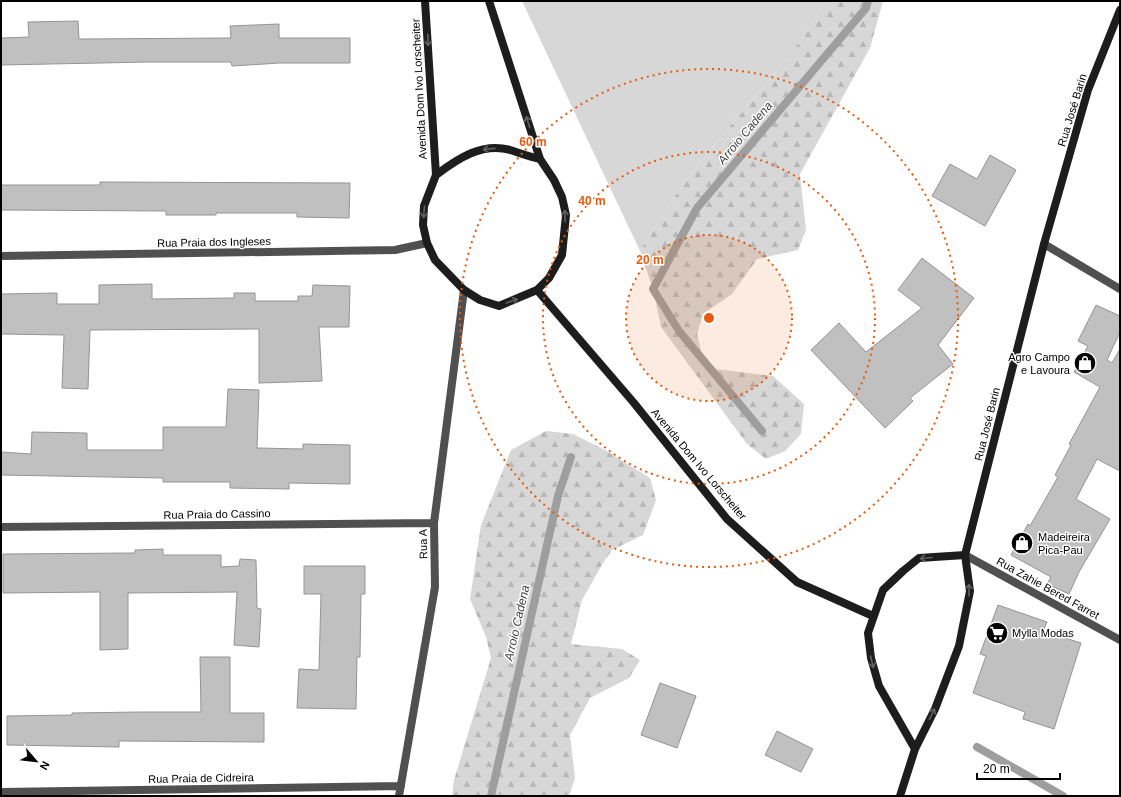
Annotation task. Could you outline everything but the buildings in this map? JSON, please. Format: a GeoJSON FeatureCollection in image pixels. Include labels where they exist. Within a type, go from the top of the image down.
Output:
{"type":"FeatureCollection","features":[{"type":"Feature","properties":{"kind":"main road","name":"Avenida Dom Ivo Lorscheiter"},"geometry":{"type":"LineString","coordinates":[[425,1],[436,175],[424,206],[423,225],[426,243],[435,260],[464,290],[480,300],[499,306],[537,290],[550,278],[562,255],[566,215],[562,197],[554,180],[540,160],[489,1]]}},
{"type":"Feature","properties":{"kind":"main road","name":"Rua José Barin"},"geometry":{"type":"LineString","coordinates":[[900,796],[915,749],[935,710],[959,646],[970,591],[965,555],[1044,244],[1088,90],[1120,10]]}},
{"type":"Feature","properties":{"kind":"main road"},"geometry":{"type":"LineString","coordinates":[[436,175],[466,155],[490,148],[509,150],[540,160]]}},
{"type":"Feature","properties":{"kind":"main road","name":"Avenida Dom Ivo Lorscheiter"},"geometry":{"type":"LineString","coordinates":[[537,290],[634,403],[727,519],[797,582],[873,616]]}},
{"type":"Feature","properties":{"kind":"main road"},"geometry":{"type":"LineString","coordinates":[[915,749],[879,686],[871,658],[868,633],[883,590],[919,558],[965,555]]}},
{"type":"Feature","properties":{"kind":"street","name":"Rua Praia dos Ingleses"},"geometry":{"type":"LineString","coordinates":[[1,256],[395,250],[426,243]]}},
{"type":"Feature","properties":{"kind":"street"},"geometry":{"type":"LineString","coordinates":[[1044,244],[1120,289]]}},
{"type":"Feature","properties":{"kind":"street","name":"Rua A"},"geometry":{"type":"LineString","coordinates":[[399,796],[435,587],[434,523],[464,290]]}},
{"type":"Feature","properties":{"kind":"street","name":"Rua Praia do Cassino"},"geometry":{"type":"LineString","coordinates":[[1,527],[434,523]]}},
{"type":"Feature","properties":{"kind":"street","name":"Rua Zahie Bered Farret"},"geometry":{"type":"LineString","coordinates":[[965,555],[1120,640]]}},
{"type":"Feature","properties":{"kind":"street","name":"Rua Praia de Cidreira"},"geometry":{"type":"LineString","coordinates":[[1,792],[401,786]]}},
{"type":"Feature","properties":{"kind":"green space"},"geometry":{"type":"Polygon","coordinates":[[[522,1],[826,1],[792,52],[692,173],[656,224],[640,251],[522,1]]]}},
{"type":"Feature","properties":{"kind":"green space"},"geometry":{"type":"Polygon","coordinates":[[[826,1],[883,1],[870,48],[800,174],[806,230],[798,250],[757,259],[732,294],[703,314],[697,334],[702,354],[716,369],[773,376],[804,404],[801,434],[785,451],[766,459],[747,444],[661,327],[653,289],[640,251],[656,224],[692,173],[792,52],[826,1]]]}},
{"type":"Feature","properties":{"kind":"green space"},"geometry":{"type":"Polygon","coordinates":[[[546,431],[573,434],[605,450],[650,478],[656,500],[643,535],[612,550],[603,563],[582,600],[571,644],[622,649],[640,660],[629,678],[590,698],[570,735],[575,778],[569,796],[452,796],[454,780],[491,658],[486,637],[470,599],[481,525],[511,450],[546,431]]]}},
{"type":"Feature","properties":{"kind":"waterway","name":"Arroio Cadena"},"geometry":{"type":"LineString","coordinates":[[762,431],[679,331],[653,289],[697,208],[866,8],[868,1]]}},
{"type":"Feature","properties":{"kind":"waterway","name":"Arroio Cadena"},"geometry":{"type":"LineString","coordinates":[[491,796],[558,496],[571,457]]}},
{"type":"Feature","properties":{"kind":"waterway"},"geometry":{"type":"LineString","coordinates":[[977,747],[1063,796]]}},
{"type":"Feature","properties":{"kind":"place","name":"Agro Campo e Lavoura"},"geometry":{"type":"Point","coordinates":[1085,363]}},
{"type":"Feature","properties":{"kind":"place","name":"Madeireira Pica-Pau"},"geometry":{"type":"Point","coordinates":[1022,543]}},
{"type":"Feature","properties":{"kind":"place","name":"Mylla Modas"},"geometry":{"type":"Point","coordinates":[997,633]}}]}
